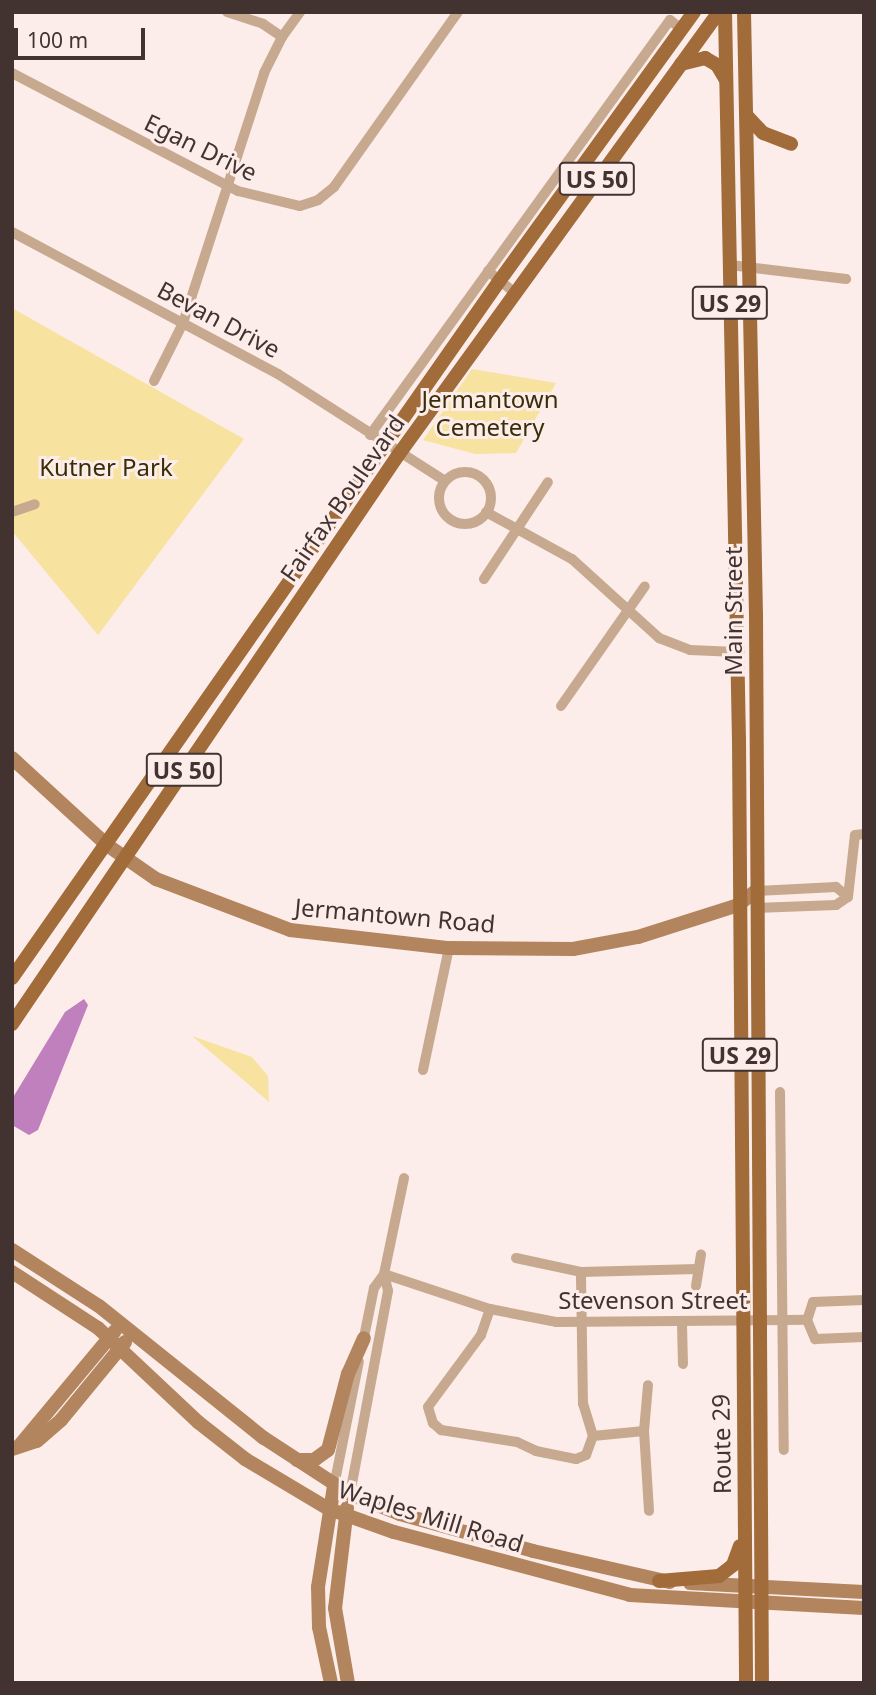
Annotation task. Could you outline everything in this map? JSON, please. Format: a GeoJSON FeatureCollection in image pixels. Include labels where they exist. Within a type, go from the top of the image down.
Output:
{"type":"FeatureCollection","features":[{"type":"Feature","properties":{"kind":"main road","name":"Fairfax Boulevard"},"geometry":{"type":"LineString","coordinates":[[12,978],[441,367],[494,276],[676,24],[694,12]]}},
{"type":"Feature","properties":{"kind":"main road","name":"Fairfax Boulevard"},"geometry":{"type":"LineString","coordinates":[[12,1024],[399,454],[719,12]]}},
{"type":"Feature","properties":{"kind":"main road","name":"Main Street"},"geometry":{"type":"LineString","coordinates":[[724,12],[737,652],[742,1205]]}},
{"type":"Feature","properties":{"kind":"main road","name":"Main Street"},"geometry":{"type":"LineString","coordinates":[[744,12],[758,1209]]}},
{"type":"Feature","properties":{"kind":"main road"},"geometry":{"type":"LineString","coordinates":[[679,66],[692,58],[705,58],[717,65],[727,81]]}},
{"type":"Feature","properties":{"kind":"main road"},"geometry":{"type":"LineString","coordinates":[[747,116],[763,133],[790,144]]}},
{"type":"Feature","properties":{"kind":"main road"},"geometry":{"type":"LineString","coordinates":[[258,626],[272,640]]}},
{"type":"Feature","properties":{"kind":"main road"},"geometry":{"type":"LineString","coordinates":[[182,738],[195,752]]}},
{"type":"Feature","properties":{"kind":"main road","name":"Jermantown Road"},"geometry":{"type":"LineString","coordinates":[[12,758],[107,845],[125,858],[168,885],[272,926],[449,948],[588,947],[639,937],[738,905],[756,891]]}},
{"type":"Feature","properties":{"kind":"main road","name":"Jermantown Road"},"geometry":{"type":"LineString","coordinates":[[738,905],[756,908]]}},
{"type":"Feature","properties":{"kind":"main road","name":"Route 29"},"geometry":{"type":"LineString","coordinates":[[742,1205],[746,1683]]}},
{"type":"Feature","properties":{"kind":"main road","name":"Route 29"},"geometry":{"type":"LineString","coordinates":[[758,1209],[762,1683]]}},
{"type":"Feature","properties":{"kind":"main road","name":"Waples Mill Road"},"geometry":{"type":"LineString","coordinates":[[12,1250],[120,1322],[295,1460],[350,1494],[400,1514],[601,1570],[659,1581],[864,1592]]}},
{"type":"Feature","properties":{"kind":"main road","name":"Waples Mill Road"},"geometry":{"type":"LineString","coordinates":[[12,1272],[115,1344],[236,1452],[329,1509],[605,1590],[656,1598],[864,1608]]}},
{"type":"Feature","properties":{"kind":"main road"},"geometry":{"type":"LineString","coordinates":[[115,1344],[120,1322]]}},
{"type":"Feature","properties":{"kind":"main road"},"geometry":{"type":"LineString","coordinates":[[16,1447],[32,1425],[115,1344],[132,1332]]}},
{"type":"Feature","properties":{"kind":"main road"},"geometry":{"type":"LineString","coordinates":[[295,1460],[314,1460],[328,1450],[348,1374],[364,1338]]}},
{"type":"Feature","properties":{"kind":"main road"},"geometry":{"type":"LineString","coordinates":[[331,1683],[319,1627],[318,1587],[334,1486]]}},
{"type":"Feature","properties":{"kind":"main road"},"geometry":{"type":"LineString","coordinates":[[348,1683],[335,1608],[350,1494]]}},
{"type":"Feature","properties":{"kind":"main road"},"geometry":{"type":"LineString","coordinates":[[659,1581],[709,1579],[728,1571],[737,1558],[744,1506]]}},
{"type":"Feature","properties":{"kind":"street"},"geometry":{"type":"LineString","coordinates":[[227,12],[263,24],[282,37]]}},
{"type":"Feature","properties":{"kind":"street"},"geometry":{"type":"LineString","coordinates":[[154,381],[183,323],[257,93],[282,37],[300,12]]}},
{"type":"Feature","properties":{"kind":"street","name":"Egan Drive"},"geometry":{"type":"LineString","coordinates":[[12,73],[228,186],[294,206],[327,194],[458,12]]}},
{"type":"Feature","properties":{"kind":"street","name":"Bevan Drive"},"geometry":{"type":"LineString","coordinates":[[12,232],[278,374],[384,445],[445,481]]}},
{"type":"Feature","properties":{"kind":"street"},"geometry":{"type":"LineString","coordinates":[[730,265],[846,279]]}},
{"type":"Feature","properties":{"kind":"street"},"geometry":{"type":"LineString","coordinates":[[370,435],[426,357],[494,276],[515,293]]}},
{"type":"Feature","properties":{"kind":"street"},"geometry":{"type":"LineString","coordinates":[[426,357],[441,367]]}},
{"type":"Feature","properties":{"kind":"street"},"geometry":{"type":"LineString","coordinates":[[460,472],[477,475],[491,496],[486,512],[473,522],[449,518],[440,505],[445,481],[460,472]]}},
{"type":"Feature","properties":{"kind":"street"},"geometry":{"type":"LineString","coordinates":[[484,579],[548,482]]}},
{"type":"Feature","properties":{"kind":"street"},"geometry":{"type":"LineString","coordinates":[[12,512],[35,504]]}},
{"type":"Feature","properties":{"kind":"street"},"geometry":{"type":"LineString","coordinates":[[486,512],[515,531],[572,559],[626,612],[659,638],[690,650],[737,652]]}},
{"type":"Feature","properties":{"kind":"street"},"geometry":{"type":"LineString","coordinates":[[561,706],[645,586]]}},
{"type":"Feature","properties":{"kind":"street"},"geometry":{"type":"LineString","coordinates":[[756,908],[836,905],[848,897],[855,835],[864,834]]}},
{"type":"Feature","properties":{"kind":"street"},"geometry":{"type":"LineString","coordinates":[[756,891],[836,887],[848,897]]}},
{"type":"Feature","properties":{"kind":"street"},"geometry":{"type":"LineString","coordinates":[[423,1070],[449,948]]}},
{"type":"Feature","properties":{"kind":"street"},"geometry":{"type":"LineString","coordinates":[[780,1092],[784,1450]]}},
{"type":"Feature","properties":{"kind":"street"},"geometry":{"type":"LineString","coordinates":[[334,1486],[374,1288],[384,1274],[404,1178]]}},
{"type":"Feature","properties":{"kind":"street"},"geometry":{"type":"LineString","coordinates":[[696,1286],[701,1254]]}},
{"type":"Feature","properties":{"kind":"street"},"geometry":{"type":"LineString","coordinates":[[516,1258],[580,1272],[697,1269]]}},
{"type":"Feature","properties":{"kind":"street"},"geometry":{"type":"LineString","coordinates":[[490,1308],[481,1335],[428,1407],[433,1423],[441,1430],[517,1441],[537,1451],[576,1459],[586,1455],[593,1436],[583,1404],[580,1272]]}},
{"type":"Feature","properties":{"kind":"street"},"geometry":{"type":"LineString","coordinates":[[350,1494],[388,1291],[384,1274]]}},
{"type":"Feature","properties":{"kind":"street","name":"Stevenson Street"},"geometry":{"type":"LineString","coordinates":[[384,1274],[490,1308],[583,1324],[807,1320]]}},
{"type":"Feature","properties":{"kind":"street"},"geometry":{"type":"LineString","coordinates":[[864,1300],[813,1302],[807,1320],[815,1339],[864,1337]]}},
{"type":"Feature","properties":{"kind":"street"},"geometry":{"type":"LineString","coordinates":[[682,1324],[683,1364]]}},
{"type":"Feature","properties":{"kind":"street"},"geometry":{"type":"LineString","coordinates":[[648,1385],[644,1431],[649,1511]]}},
{"type":"Feature","properties":{"kind":"street"},"geometry":{"type":"LineString","coordinates":[[593,1436],[644,1431]]}},
{"type":"Feature","properties":{"kind":"green space","name":"Kutner Park"},"geometry":{"type":"Polygon","coordinates":[[[12,308],[244,439],[98,635],[12,531],[12,308]]]}},
{"type":"Feature","properties":{"kind":"green space","name":"Jermantown Cemetery"},"geometry":{"type":"Polygon","coordinates":[[[472,369],[556,383],[516,453],[475,454],[423,440],[472,369]]]}},
{"type":"Feature","properties":{"kind":"green space"},"geometry":{"type":"Polygon","coordinates":[[[192,1036],[252,1057],[268,1076],[269,1102],[192,1036]]]}},
{"type":"Feature","properties":{"kind":"shaded area"},"geometry":{"type":"Polygon","coordinates":[[[84,999],[88,1005],[38,1130],[29,1135],[12,1125],[12,1099],[65,1012],[84,999]]]}}]}
